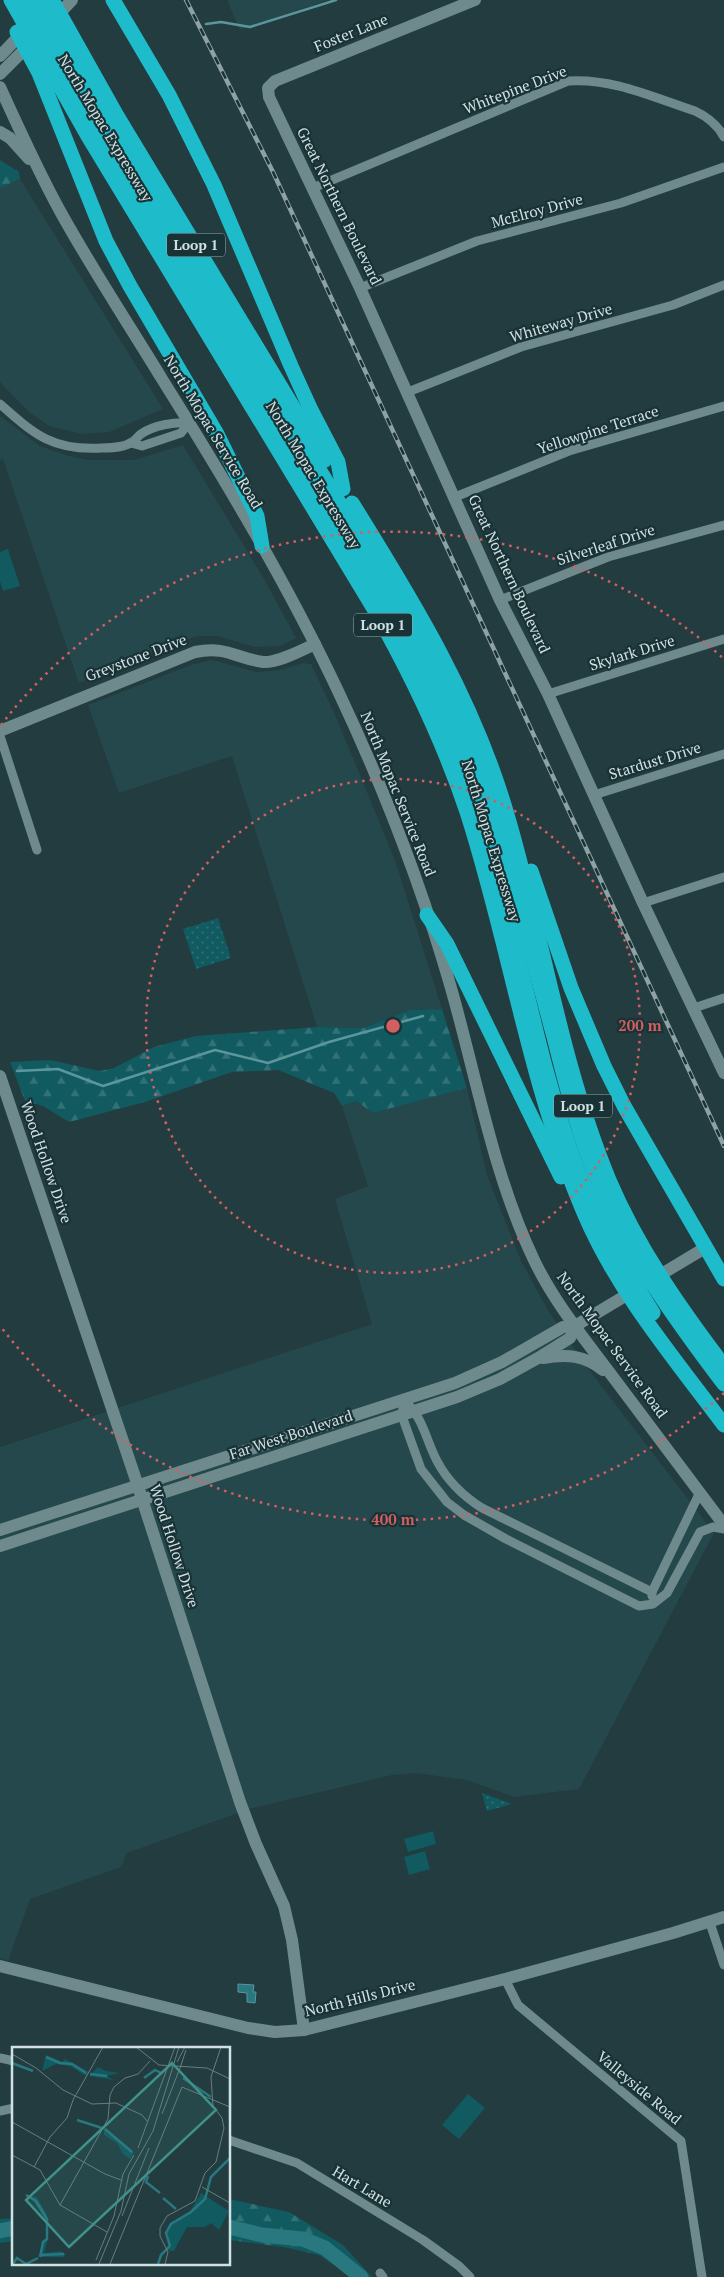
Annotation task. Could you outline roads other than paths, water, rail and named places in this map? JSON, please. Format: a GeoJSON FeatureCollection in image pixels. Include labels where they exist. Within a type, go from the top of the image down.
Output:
{"type":"FeatureCollection","features":[{"type":"Feature","properties":{"kind":"highway"},"geometry":{"type":"LineString","coordinates":[[6,0],[8,14],[38,74],[106,241],[130,286],[217,434],[257,516],[262,546]]}},
{"type":"Feature","properties":{"kind":"highway","name":"North Mopac Expressway"},"geometry":{"type":"LineString","coordinates":[[11,0],[84,128],[373,607],[413,681],[432,721],[466,811],[546,1108],[586,1217],[612,1269],[643,1316],[724,1425]]}},
{"type":"Feature","properties":{"kind":"highway"},"geometry":{"type":"LineString","coordinates":[[25,0],[97,130],[383,602],[424,680],[443,719],[477,810],[494,863],[557,1106],[584,1183],[609,1237],[642,1294],[674,1343],[724,1409]]}},
{"type":"Feature","properties":{"kind":"highway"},"geometry":{"type":"LineString","coordinates":[[40,0],[109,122],[395,595],[438,676],[456,714],[490,803],[507,859],[570,1101],[587,1154],[602,1191],[639,1262],[665,1305],[724,1384]]}},
{"type":"Feature","properties":{"kind":"highway","name":"North Mopac Expressway"},"geometry":{"type":"LineString","coordinates":[[53,0],[117,116],[343,489],[420,612],[468,707],[508,817],[582,1102],[609,1180],[629,1224],[653,1265],[688,1319],[724,1366]]}},
{"type":"Feature","properties":{"kind":"highway"},"geometry":{"type":"LineString","coordinates":[[114,0],[169,95],[214,185],[291,366],[338,462],[343,489]]}},
{"type":"Feature","properties":{"kind":"highway"},"geometry":{"type":"LineString","coordinates":[[508,817],[526,855],[571,988],[593,1043],[699,1252],[724,1279]]}},
{"type":"Feature","properties":{"kind":"highway"},"geometry":{"type":"LineString","coordinates":[[428,916],[447,944],[566,1188],[586,1217]]}},
{"type":"Feature","properties":{"kind":"street"},"geometry":{"type":"LineString","coordinates":[[2,54],[53,0]]}},
{"type":"Feature","properties":{"kind":"street"},"geometry":{"type":"LineString","coordinates":[[4,70],[72,0]]}},
{"type":"Feature","properties":{"kind":"street","name":"Foster Lane"},"geometry":{"type":"LineString","coordinates":[[268,88],[275,81],[475,0]]}},
{"type":"Feature","properties":{"kind":"street","name":"Whitepine Drive"},"geometry":{"type":"LineString","coordinates":[[313,188],[568,81],[608,82],[695,111],[708,117],[719,128],[724,137]]}},
{"type":"Feature","properties":{"kind":"street","name":"North Mopac Service Road"},"geometry":{"type":"LineString","coordinates":[[0,87],[41,174],[118,310],[190,423],[262,546],[339,692],[383,795],[428,916],[448,977],[482,1108],[509,1200],[536,1265],[575,1326],[724,1525]]}},
{"type":"Feature","properties":{"kind":"street","name":"Great Northern Boulevard"},"geometry":{"type":"LineString","coordinates":[[268,88],[269,97],[408,392],[500,600],[548,694],[643,903],[724,1073]]}},
{"type":"Feature","properties":{"kind":"street"},"geometry":{"type":"LineString","coordinates":[[0,132],[18,147],[41,174]]}},
{"type":"Feature","properties":{"kind":"street","name":"McElroy Drive"},"geometry":{"type":"LineString","coordinates":[[360,288],[477,241],[621,203],[724,167]]}},
{"type":"Feature","properties":{"kind":"street","name":"Whiteway Drive"},"geometry":{"type":"LineString","coordinates":[[408,392],[521,347],[672,305],[724,285]]}},
{"type":"Feature","properties":{"kind":"street"},"geometry":{"type":"LineString","coordinates":[[0,404],[43,439],[61,446],[90,449],[112,448],[131,443],[142,434],[174,422],[190,423]]}},
{"type":"Feature","properties":{"kind":"street","name":"Yellowpine Terrace"},"geometry":{"type":"LineString","coordinates":[[455,497],[569,451],[724,406]]}},
{"type":"Feature","properties":{"kind":"street","name":"Silverleaf Drive"},"geometry":{"type":"LineString","coordinates":[[500,600],[608,556],[724,526]]}},
{"type":"Feature","properties":{"kind":"street","name":"Skylark Drive"},"geometry":{"type":"LineString","coordinates":[[548,694],[724,639]]}},
{"type":"Feature","properties":{"kind":"street","name":"Greystone Drive"},"geometry":{"type":"LineString","coordinates":[[0,731],[194,652],[212,648],[266,662],[292,655],[315,644]]}},
{"type":"Feature","properties":{"kind":"street"},"geometry":{"type":"LineString","coordinates":[[0,736],[37,850]]}},
{"type":"Feature","properties":{"kind":"street","name":"Stardust Drive"},"geometry":{"type":"LineString","coordinates":[[594,795],[724,754]]}},
{"type":"Feature","properties":{"kind":"street"},"geometry":{"type":"LineString","coordinates":[[643,903],[724,877]]}},
{"type":"Feature","properties":{"kind":"street"},"geometry":{"type":"LineString","coordinates":[[694,1008],[724,998]]}},
{"type":"Feature","properties":{"kind":"street","name":"Wood Hollow Drive"},"geometry":{"type":"LineString","coordinates":[[0,1076],[138,1486],[240,1802],[256,1844],[284,1906],[292,1940],[304,2030]]}},
{"type":"Feature","properties":{"kind":"street","name":"Far West Boulevard"},"geometry":{"type":"LineString","coordinates":[[0,1530],[455,1384],[502,1362],[563,1327],[575,1326],[699,1252]]}},
{"type":"Feature","properties":{"kind":"street","name":"Far West Boulevard"},"geometry":{"type":"LineString","coordinates":[[0,1546],[402,1416],[500,1379],[570,1338],[575,1326]]}},
{"type":"Feature","properties":{"kind":"street"},"geometry":{"type":"LineString","coordinates":[[538,1358],[563,1355],[579,1357],[596,1364],[616,1380]]}},
{"type":"Feature","properties":{"kind":"street"},"geometry":{"type":"LineString","coordinates":[[404,1400],[416,1411],[438,1462],[455,1488],[482,1508],[652,1592]]}},
{"type":"Feature","properties":{"kind":"street"},"geometry":{"type":"LineString","coordinates":[[404,1400],[402,1416],[417,1460],[429,1481],[447,1502],[464,1515],[506,1539],[640,1606],[653,1604],[666,1593],[700,1532],[713,1527],[724,1529]]}},
{"type":"Feature","properties":{"kind":"street"},"geometry":{"type":"LineString","coordinates":[[653,1604],[652,1592],[700,1492]]}},
{"type":"Feature","properties":{"kind":"street"},"geometry":{"type":"LineString","coordinates":[[506,1539],[509,1522]]}},
{"type":"Feature","properties":{"kind":"street","name":"North Hills Drive"},"geometry":{"type":"LineString","coordinates":[[0,1966],[248,2028],[275,2032],[304,2030],[505,1979],[710,1923],[724,1916]]}},
{"type":"Feature","properties":{"kind":"street"},"geometry":{"type":"LineString","coordinates":[[710,1923],[724,1965]]}},
{"type":"Feature","properties":{"kind":"street","name":"Valleyside Road"},"geometry":{"type":"LineString","coordinates":[[505,1979],[518,2005],[681,2141],[702,2277]]}},
{"type":"Feature","properties":{"kind":"street","name":"Hart Lane"},"geometry":{"type":"LineString","coordinates":[[230,2140],[297,2163],[423,2240],[459,2266],[470,2277]]}},
{"type":"Feature","properties":{"kind":"waterway"},"geometry":{"type":"LineString","coordinates":[[206,24],[221,22],[250,27],[336,0]]}},
{"type":"Feature","properties":{"kind":"waterway"},"geometry":{"type":"LineString","coordinates":[[17,1071],[58,1069],[103,1086],[215,1050],[268,1063],[329,1042],[423,1016]]}},
{"type":"Feature","properties":{"kind":"waterway"},"geometry":{"type":"LineString","coordinates":[[230,2227],[262,2235],[303,2239],[325,2248],[361,2277]]}},
{"type":"Feature","properties":{"kind":"waterway"},"geometry":{"type":"LineString","coordinates":[[0,2231],[12,2228]]}},
{"type":"Feature","properties":{"kind":"railway"},"geometry":{"type":"LineString","coordinates":[[186,0],[273,172],[724,1146]]}}]}
